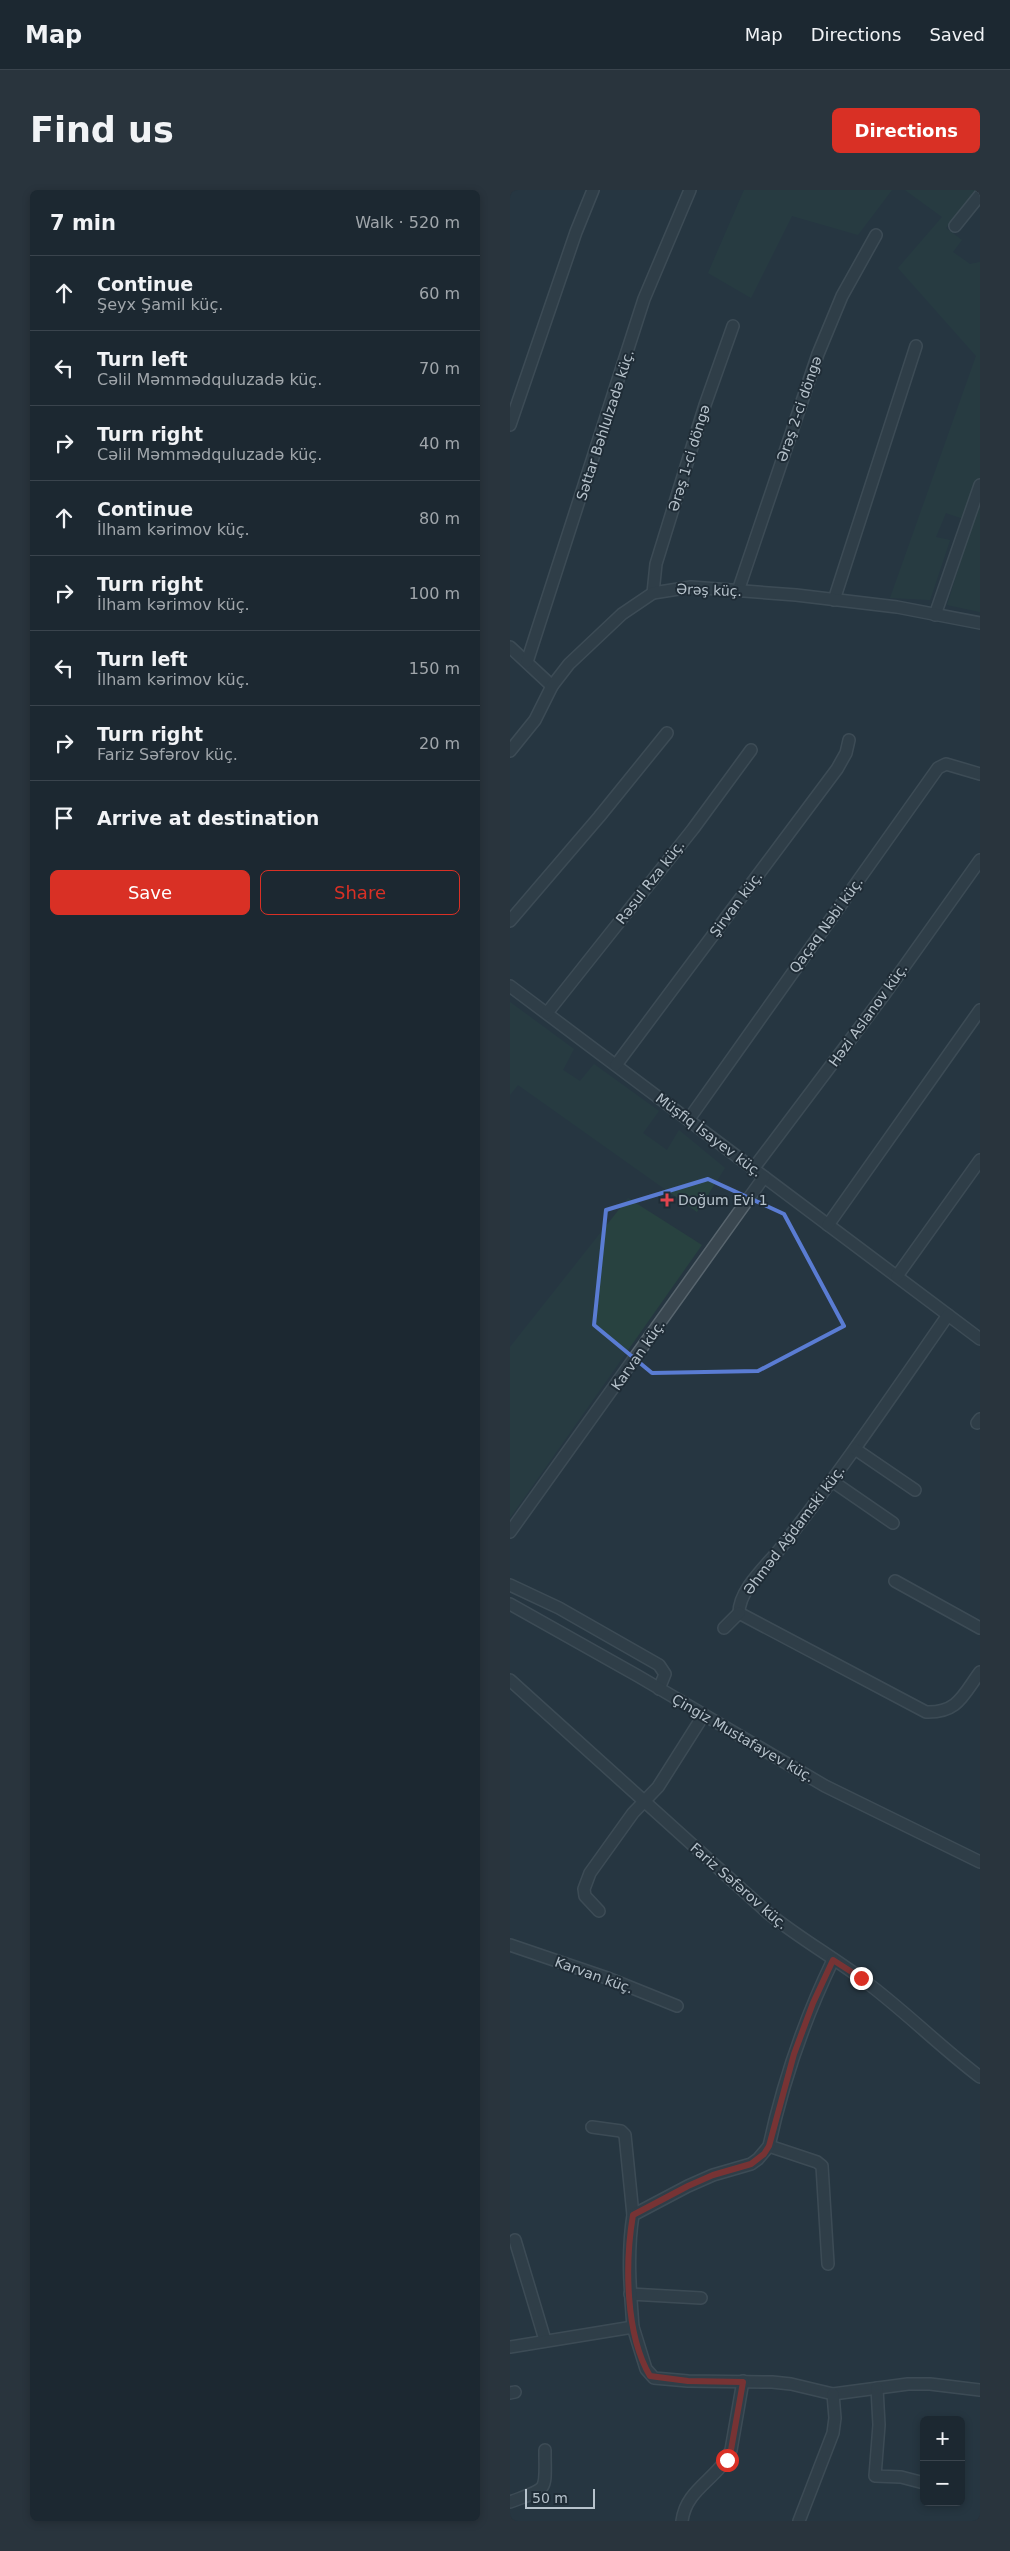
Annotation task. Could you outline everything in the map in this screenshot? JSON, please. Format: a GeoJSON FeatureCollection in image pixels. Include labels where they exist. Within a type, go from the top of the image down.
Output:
{"type":"FeatureCollection","features":[{"type":"Feature","properties":{"kind":"street"},"geometry":{"type":"LineString","coordinates":[[510,424],[576,232],[593,190]]}},
{"type":"Feature","properties":{"kind":"street","name":"Səttar Bəhlulzadə küç."},"geometry":{"type":"LineString","coordinates":[[527,662],[644,299],[690,190]]}},
{"type":"Feature","properties":{"kind":"street"},"geometry":{"type":"LineString","coordinates":[[955,226],[980,195]]}},
{"type":"Feature","properties":{"kind":"street","name":"Ərəş 2-ci döngə"},"geometry":{"type":"LineString","coordinates":[[738,591],[818,354],[842,296],[876,234]]}},
{"type":"Feature","properties":{"kind":"street","name":"Ərəş 1-ci döngə"},"geometry":{"type":"LineString","coordinates":[[653,593],[656,564],[705,405],[733,326]]}},
{"type":"Feature","properties":{"kind":"street"},"geometry":{"type":"LineString","coordinates":[[834,600],[916,346]]}},
{"type":"Feature","properties":{"kind":"street"},"geometry":{"type":"LineString","coordinates":[[935,614],[980,485]]}},
{"type":"Feature","properties":{"kind":"street","name":"Ərəş küç."},"geometry":{"type":"LineString","coordinates":[[510,751],[541,711],[552,686],[569,664],[622,614],[653,593],[691,587],[738,591],[834,600],[935,614],[980,623]]}},
{"type":"Feature","properties":{"kind":"street"},"geometry":{"type":"LineString","coordinates":[[510,647],[552,686]]}},
{"type":"Feature","properties":{"kind":"street"},"geometry":{"type":"LineString","coordinates":[[510,921],[599,817],[667,733]]}},
{"type":"Feature","properties":{"kind":"street","name":"Şirvan küç."},"geometry":{"type":"LineString","coordinates":[[616,1065],[837,770],[846,753],[849,740]]}},
{"type":"Feature","properties":{"kind":"street","name":"Rəsul Rza küç."},"geometry":{"type":"LineString","coordinates":[[547,1013],[693,828],[751,750]]}},
{"type":"Feature","properties":{"kind":"street","name":"Qaçaq Nəbi küç."},"geometry":{"type":"LineString","coordinates":[[688,1119],[938,768],[946,764],[980,774]]}},
{"type":"Feature","properties":{"kind":"street","name":"Həzi Aslanov küç."},"geometry":{"type":"LineString","coordinates":[[753,1169],[884,995],[980,860]]}},
{"type":"Feature","properties":{"kind":"street","name":"Müşfiq İsayev küç."},"geometry":{"type":"LineString","coordinates":[[510,986],[980,1339]]}},
{"type":"Feature","properties":{"kind":"street"},"geometry":{"type":"LineString","coordinates":[[828,1225],[980,1010]]}},
{"type":"Feature","properties":{"kind":"street"},"geometry":{"type":"LineString","coordinates":[[896,1276],[980,1160]]}},
{"type":"Feature","properties":{"kind":"street","name":"Karvan küç."},"geometry":{"type":"LineString","coordinates":[[510,1532],[764,1177]]}},
{"type":"Feature","properties":{"kind":"street","name":"Əhməd Ağdamski küç."},"geometry":{"type":"LineString","coordinates":[[948,1315],[832,1481],[753,1582],[739,1604],[739,1613],[926,1712],[942,1712],[954,1706],[980,1672]]}},
{"type":"Feature","properties":{"kind":"street"},"geometry":{"type":"LineString","coordinates":[[855,1449],[915,1490]]}},
{"type":"Feature","properties":{"kind":"street"},"geometry":{"type":"LineString","coordinates":[[832,1481],[893,1523]]}},
{"type":"Feature","properties":{"kind":"street"},"geometry":{"type":"LineString","coordinates":[[895,1581],[980,1628]]}},
{"type":"Feature","properties":{"kind":"street"},"geometry":{"type":"LineString","coordinates":[[510,1585],[559,1608],[659,1665],[665,1674],[659,1689]]}},
{"type":"Feature","properties":{"kind":"street","name":"Çingiz Mustafayev küç."},"geometry":{"type":"LineString","coordinates":[[510,1604],[825,1786],[980,1862]]}},
{"type":"Feature","properties":{"kind":"street"},"geometry":{"type":"LineString","coordinates":[[724,1628],[739,1613]]}},
{"type":"Feature","properties":{"kind":"street","name":"Fariz Səfərov küç."},"geometry":{"type":"LineString","coordinates":[[510,1680],[768,1913],[876,1990],[944,2049],[980,2077]]}},
{"type":"Feature","properties":{"kind":"street"},"geometry":{"type":"LineString","coordinates":[[599,1911],[585,1896],[584,1889],[590,1873],[633,1813],[658,1787],[703,1716]]}},
{"type":"Feature","properties":{"kind":"street","name":"Karvan küç."},"geometry":{"type":"LineString","coordinates":[[510,1945],[610,1979],[677,2006]]}},
{"type":"Feature","properties":{"kind":"street"},"geometry":{"type":"LineString","coordinates":[[633,2215],[696,2182],[751,2164],[769,2146],[794,2054],[813,2003],[833,1960]]}},
{"type":"Feature","properties":{"kind":"street"},"geometry":{"type":"LineString","coordinates":[[592,2127],[621,2131],[625,2135],[633,2215],[629,2240],[633,2328],[646,2368],[654,2378],[791,2384],[833,2394],[930,2384],[980,2390]]}},
{"type":"Feature","properties":{"kind":"street"},"geometry":{"type":"LineString","coordinates":[[769,2146],[817,2162],[822,2166],[828,2264]]}},
{"type":"Feature","properties":{"kind":"street"},"geometry":{"type":"LineString","coordinates":[[515,2240],[545,2340]]}},
{"type":"Feature","properties":{"kind":"street"},"geometry":{"type":"LineString","coordinates":[[630,2294],[701,2298]]}},
{"type":"Feature","properties":{"kind":"street"},"geometry":{"type":"LineString","coordinates":[[510,2347],[545,2340],[633,2328]]}},
{"type":"Feature","properties":{"kind":"street"},"geometry":{"type":"LineString","coordinates":[[682,2521],[687,2500],[727,2460],[731,2450],[743,2382]]}},
{"type":"Feature","properties":{"kind":"street"},"geometry":{"type":"LineString","coordinates":[[877,2388],[879,2425],[875,2476],[901,2477],[920,2482]]}},
{"type":"Feature","properties":{"kind":"street"},"geometry":{"type":"LineString","coordinates":[[799,2521],[833,2433],[835,2418],[833,2394]]}},
{"type":"Feature","properties":{"kind":"street"},"geometry":{"type":"LineString","coordinates":[[510,2502],[542,2490],[545,2485],[545,2450]]}},
{"type":"Feature","properties":{"kind":"highlighted area"},"geometry":{"type":"Polygon","coordinates":[[[708,1179],[784,1214],[844,1326],[758,1371],[652,1373],[594,1325],[606,1210],[708,1179]]]}},
{"type":"Feature","properties":{"kind":"green space"},"geometry":{"type":"Polygon","coordinates":[[[744,190],[892,190],[858,235],[792,216],[751,298],[708,273],[744,190]]]}},
{"type":"Feature","properties":{"kind":"green space"},"geometry":{"type":"Polygon","coordinates":[[[905,190],[976,190],[946,228],[962,240],[953,252],[970,264],[980,262],[980,612],[947,605],[973,522],[946,513],[936,537],[950,540],[930,600],[890,598],[976,356],[898,268],[942,217],[905,190]]]}},
{"type":"Feature","properties":{"kind":"green space"},"geometry":{"type":"Polygon","coordinates":[[[510,1002],[574,1049],[563,1070],[580,1081],[594,1064],[659,1111],[643,1133],[667,1150],[679,1130],[725,1168],[697,1212],[518,1085],[510,1095],[510,1002]]]}},
{"type":"Feature","properties":{"kind":"green space"},"geometry":{"type":"Polygon","coordinates":[[[628,1198],[702,1245],[510,1518],[510,1347],[628,1198]]]}},
{"type":"Feature","properties":{"kind":"place","name":"Doğum Evi 1"},"geometry":{"type":"Point","coordinates":[667,1200]}},
{"type":"Feature","properties":{"kind":"route"},"geometry":{"type":"LineString","coordinates":[[727,2460],[731,2450],[743,2382],[688,2381],[650,2376],[633,2328],[628,2266],[629,2240],[633,2215],[713,2175],[751,2164],[764,2154],[769,2146],[794,2054],[813,2003],[833,1960],[861,1978]]}}]}
